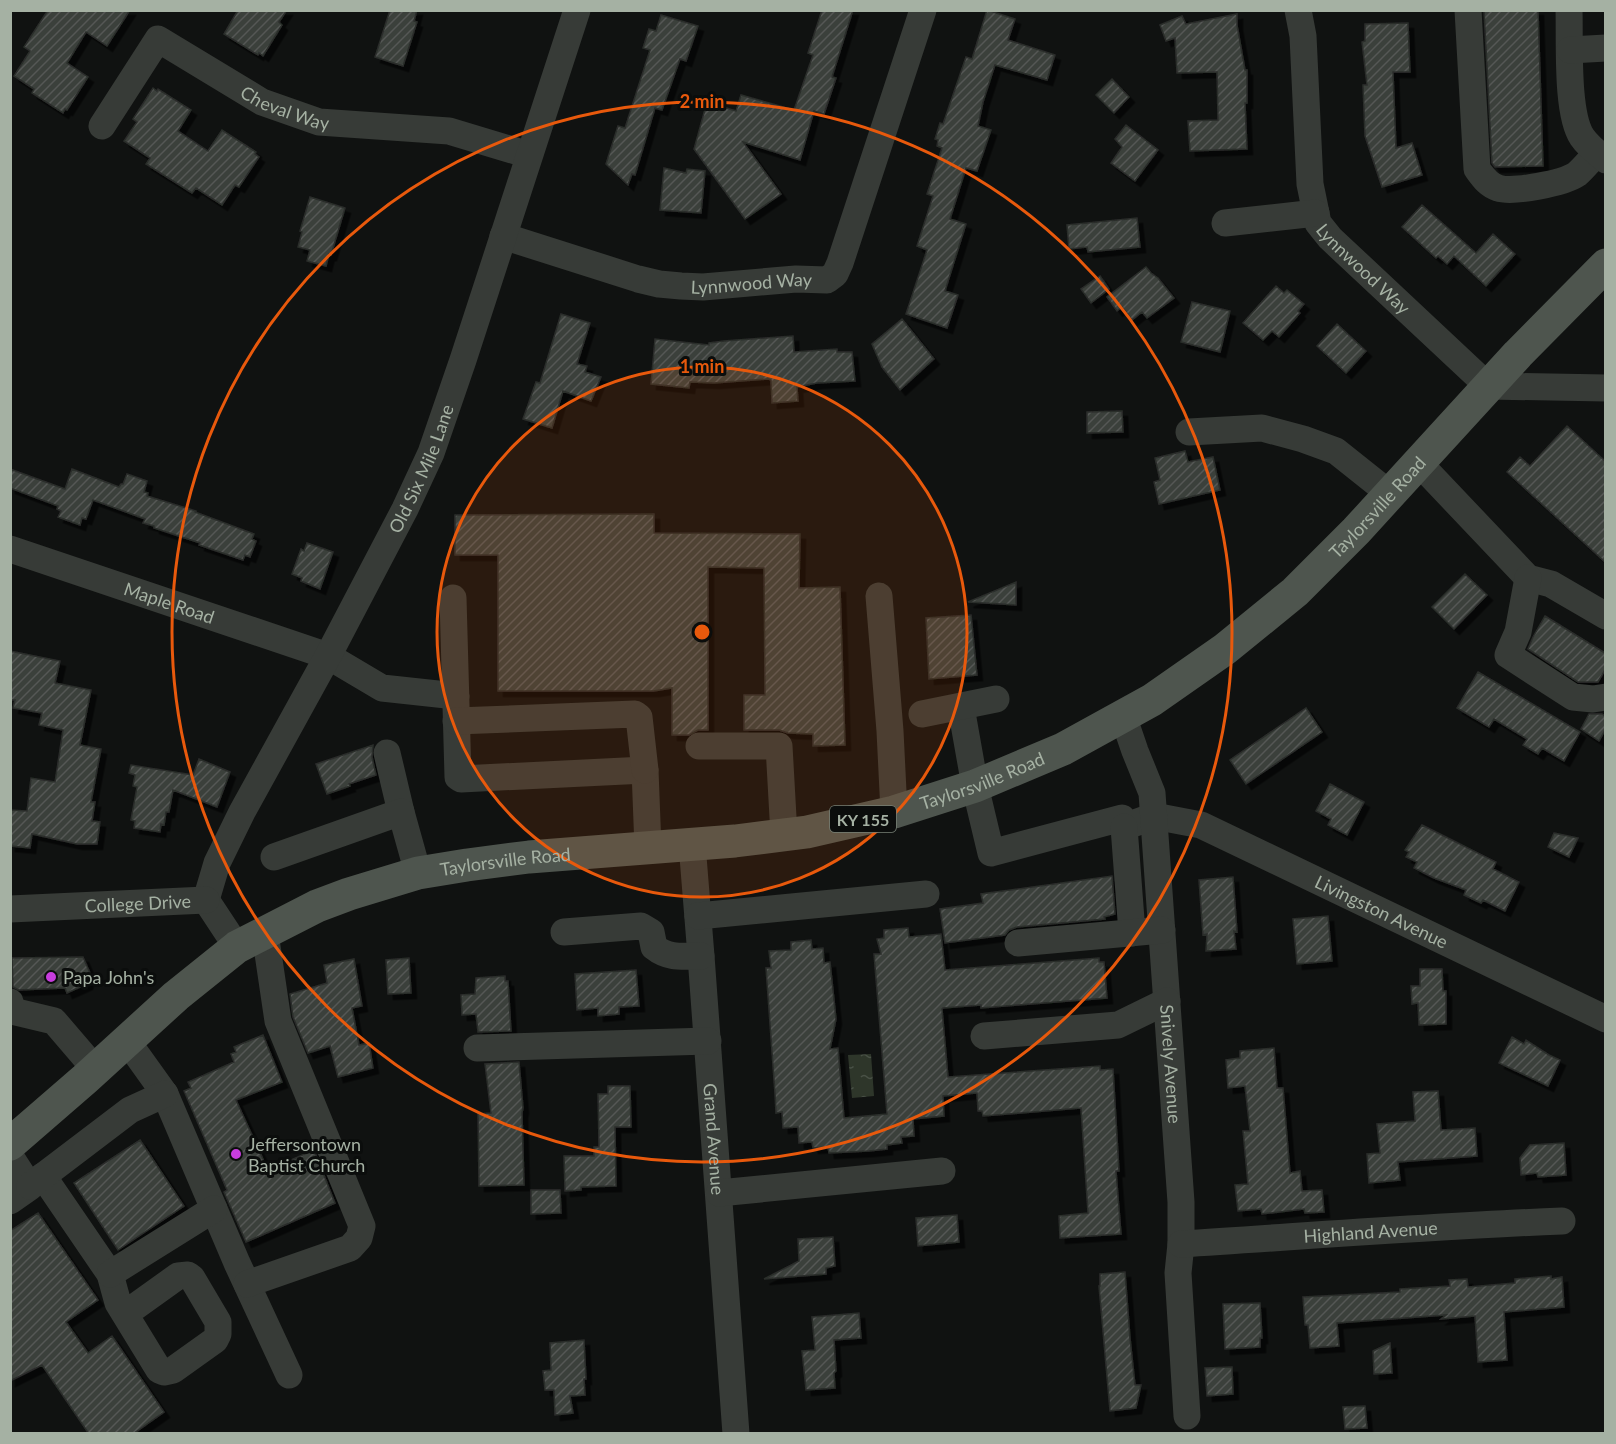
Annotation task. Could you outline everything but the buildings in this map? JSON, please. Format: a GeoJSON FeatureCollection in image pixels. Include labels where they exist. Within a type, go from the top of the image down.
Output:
{"type":"FeatureCollection","features":[{"type":"Feature","properties":{"kind":"main road","name":"Taylorsville Road"},"geometry":{"type":"LineString","coordinates":[[10,1144],[96,1070],[176,996],[251,940],[317,906],[418,873],[467,865],[529,857],[807,832],[894,812],[975,786],[1063,749],[1123,716],[1152,700],[1225,650],[1286,599],[1356,531],[1488,386],[1605,265]]}},
{"type":"Feature","properties":{"kind":"street","name":"Old Six Mile Lane"},"geometry":{"type":"LineString","coordinates":[[206,900],[217,863],[242,812],[328,656],[405,509],[430,453],[577,10]]}},
{"type":"Feature","properties":{"kind":"street","name":"Lynnwood Way"},"geometry":{"type":"LineString","coordinates":[[503,236],[658,284],[703,287],[796,279],[827,280],[834,274],[840,263],[923,10]]}},
{"type":"Feature","properties":{"kind":"street","name":"Lynnwood Way"},"geometry":{"type":"LineString","coordinates":[[1298,10],[1303,36],[1310,184],[1318,223],[1330,238],[1488,386]]}},
{"type":"Feature","properties":{"kind":"street"},"geometry":{"type":"LineString","coordinates":[[1468,10],[1477,169],[1486,181],[1497,188],[1514,190],[1560,181],[1576,174],[1601,157],[1581,136],[1574,118],[1571,100],[1569,10]]}},
{"type":"Feature","properties":{"kind":"street","name":"Cheval Way"},"geometry":{"type":"LineString","coordinates":[[102,126],[158,39],[262,102],[319,122],[449,131],[529,155]]}},
{"type":"Feature","properties":{"kind":"street"},"geometry":{"type":"LineString","coordinates":[[1570,50],[1605,48]]}},
{"type":"Feature","properties":{"kind":"street"},"geometry":{"type":"LineString","coordinates":[[1225,223],[1316,213]]}},
{"type":"Feature","properties":{"kind":"street"},"geometry":{"type":"LineString","coordinates":[[1488,386],[1605,388]]}},
{"type":"Feature","properties":{"kind":"street"},"geometry":{"type":"LineString","coordinates":[[1189,432],[1262,428],[1303,440],[1335,451],[1390,494]]}},
{"type":"Feature","properties":{"kind":"street"},"geometry":{"type":"LineString","coordinates":[[1418,462],[1528,579],[1551,584],[1605,616]]}},
{"type":"Feature","properties":{"kind":"street","name":"Maple Road"},"geometry":{"type":"LineString","coordinates":[[10,549],[328,656],[382,688],[456,708],[635,714],[639,717],[645,770]]}},
{"type":"Feature","properties":{"kind":"street"},"geometry":{"type":"LineString","coordinates":[[1528,579],[1518,632],[1508,655],[1573,697],[1593,699],[1605,697]]}},
{"type":"Feature","properties":{"kind":"street"},"geometry":{"type":"LineString","coordinates":[[879,596],[894,812]]}},
{"type":"Feature","properties":{"kind":"street"},"geometry":{"type":"LineString","coordinates":[[453,598],[458,777],[645,770],[648,848]]}},
{"type":"Feature","properties":{"kind":"street"},"geometry":{"type":"LineString","coordinates":[[922,714],[996,699]]}},
{"type":"Feature","properties":{"kind":"street"},"geometry":{"type":"LineString","coordinates":[[961,706],[975,786],[992,853],[1122,818],[1132,933]]}},
{"type":"Feature","properties":{"kind":"street","name":"Snively Avenue"},"geometry":{"type":"LineString","coordinates":[[1123,716],[1152,793],[1181,1202],[1178,1273],[1187,1416]]}},
{"type":"Feature","properties":{"kind":"street"},"geometry":{"type":"LineString","coordinates":[[699,746],[779,746],[784,834]]}},
{"type":"Feature","properties":{"kind":"street"},"geometry":{"type":"LineString","coordinates":[[387,753],[418,873]]}},
{"type":"Feature","properties":{"kind":"street"},"geometry":{"type":"LineString","coordinates":[[274,857],[402,812]]}},
{"type":"Feature","properties":{"kind":"street"},"geometry":{"type":"LineString","coordinates":[[1124,827],[1154,816]]}},
{"type":"Feature","properties":{"kind":"street","name":"Livingston Avenue"},"geometry":{"type":"LineString","coordinates":[[1154,816],[1201,825],[1605,1019]]}},
{"type":"Feature","properties":{"kind":"street","name":"Grand Avenue"},"geometry":{"type":"LineString","coordinates":[[692,844],[736,1434]]}},
{"type":"Feature","properties":{"kind":"street"},"geometry":{"type":"LineString","coordinates":[[698,916],[926,894]]}},
{"type":"Feature","properties":{"kind":"street","name":"College Drive"},"geometry":{"type":"LineString","coordinates":[[10,909],[206,900],[251,940]]}},
{"type":"Feature","properties":{"kind":"street"},"geometry":{"type":"LineString","coordinates":[[564,932],[641,926],[651,932],[654,947],[662,954],[701,956]]}},
{"type":"Feature","properties":{"kind":"street"},"geometry":{"type":"LineString","coordinates":[[1018,943],[1162,930]]}},
{"type":"Feature","properties":{"kind":"street"},"geometry":{"type":"LineString","coordinates":[[247,1284],[350,1248],[359,1238],[362,1226],[278,1021],[251,940]]}},
{"type":"Feature","properties":{"kind":"street"},"geometry":{"type":"LineString","coordinates":[[984,1036],[1118,1025],[1167,1001]]}},
{"type":"Feature","properties":{"kind":"street"},"geometry":{"type":"LineString","coordinates":[[10,1002],[12,1011],[54,1021],[96,1070]]}},
{"type":"Feature","properties":{"kind":"street"},"geometry":{"type":"LineString","coordinates":[[127,1041],[165,1094],[213,1209],[290,1375]]}},
{"type":"Feature","properties":{"kind":"street"},"geometry":{"type":"LineString","coordinates":[[477,1048],[708,1041]]}},
{"type":"Feature","properties":{"kind":"street"},"geometry":{"type":"LineString","coordinates":[[28,1188],[130,1110],[165,1094]]}},
{"type":"Feature","properties":{"kind":"street"},"geometry":{"type":"LineString","coordinates":[[10,1156],[28,1188],[110,1274],[118,1303],[125,1314]]}},
{"type":"Feature","properties":{"kind":"street"},"geometry":{"type":"LineString","coordinates":[[719,1193],[942,1172]]}},
{"type":"Feature","properties":{"kind":"street"},"geometry":{"type":"LineString","coordinates":[[110,1274],[213,1209]]}},
{"type":"Feature","properties":{"kind":"street","name":"Highland Avenue"},"geometry":{"type":"LineString","coordinates":[[1180,1244],[1478,1224],[1562,1221]]}},
{"type":"Feature","properties":{"kind":"water"},"geometry":{"type":"Polygon","coordinates":[[[871,1054],[874,1096],[852,1098],[848,1055],[871,1054]]]}},
{"type":"Feature","properties":{"kind":"place","name":"Papa John's"},"geometry":{"type":"Point","coordinates":[51,977]}},
{"type":"Feature","properties":{"kind":"place","name":"Jeffersontown Baptist Church"},"geometry":{"type":"Point","coordinates":[236,1154]}}]}
